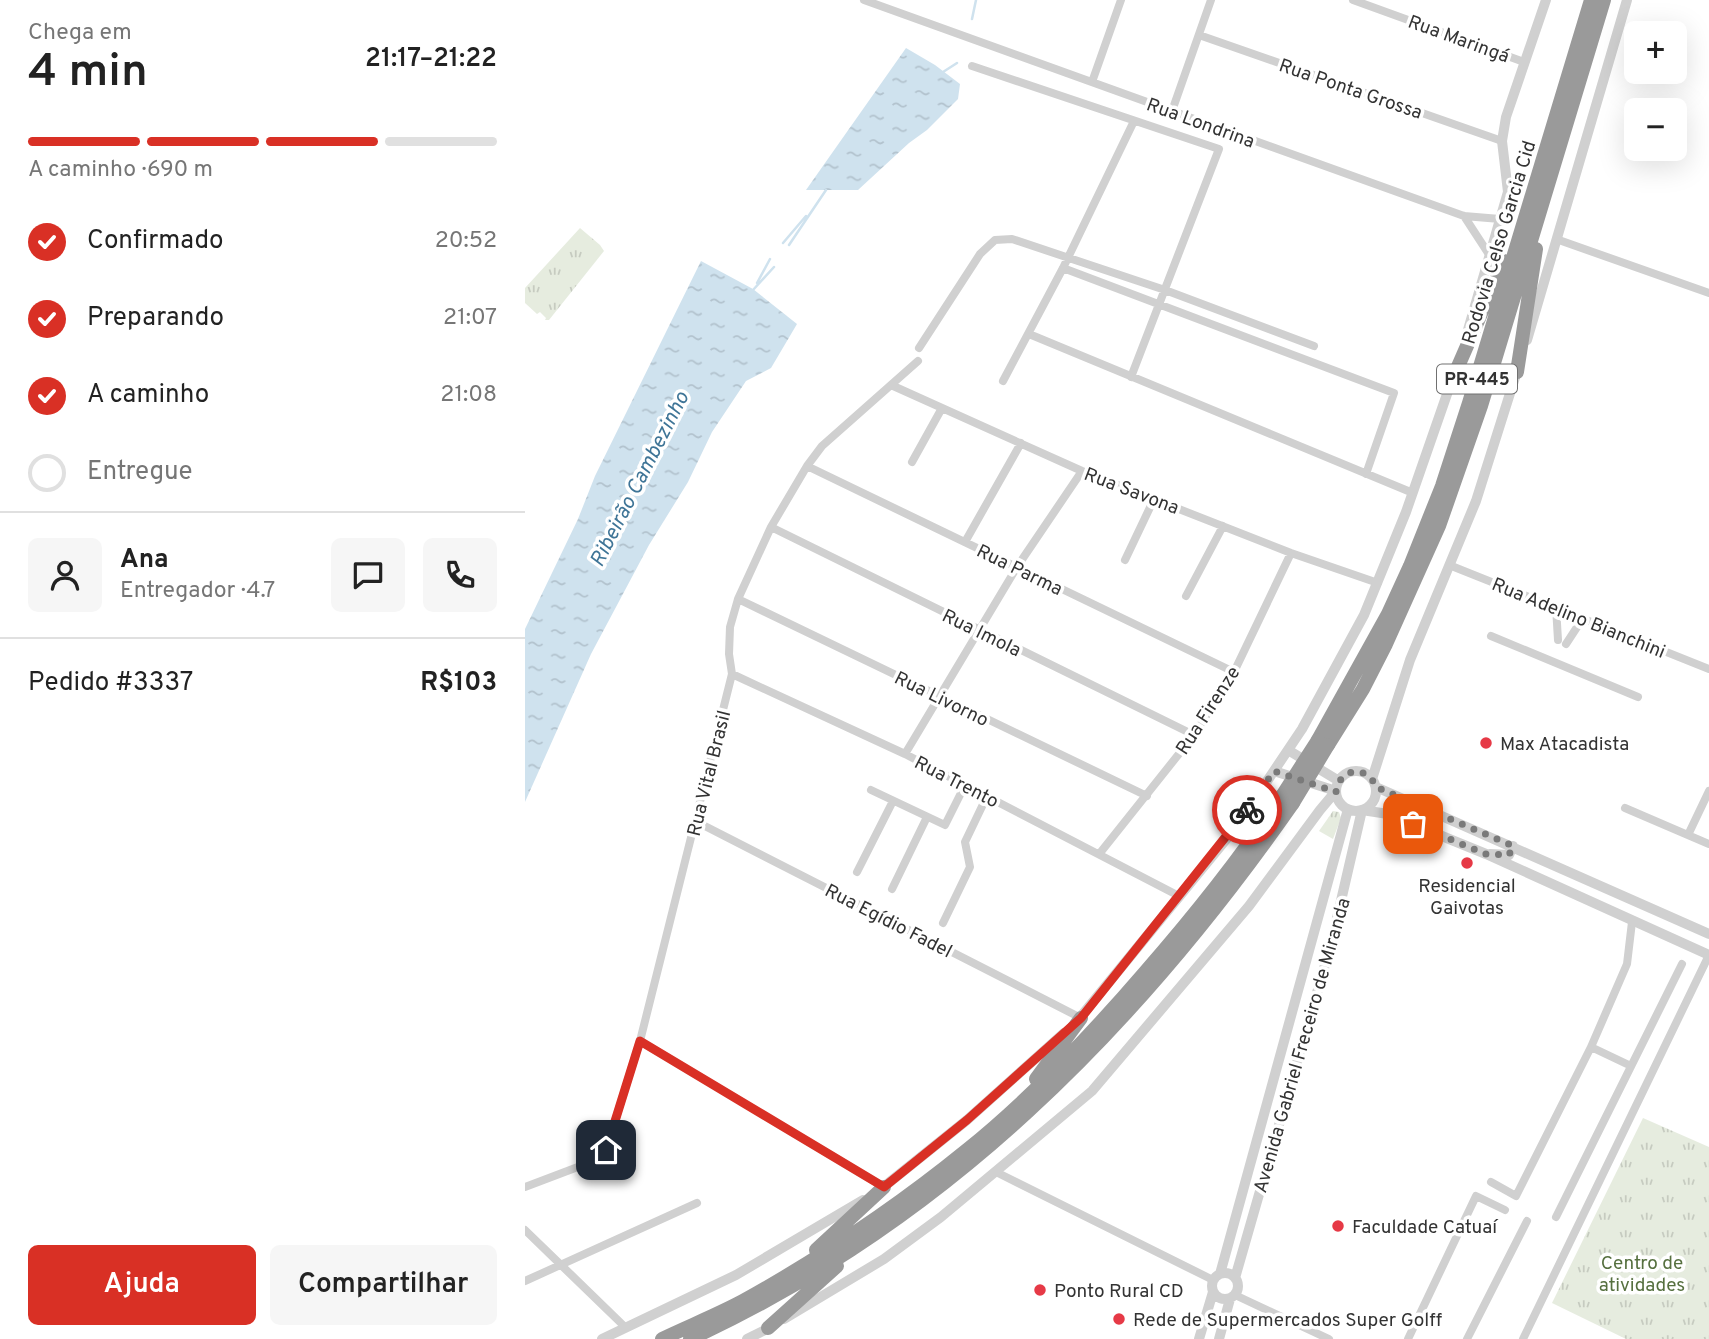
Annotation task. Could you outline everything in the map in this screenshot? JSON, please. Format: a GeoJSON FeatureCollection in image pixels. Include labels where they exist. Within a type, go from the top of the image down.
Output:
{"type":"FeatureCollection","features":[{"type":"Feature","properties":{"kind":"highway","name":"Rodovia Celso Garcia Cid"},"geometry":{"type":"LineString","coordinates":[[690,1339],[752,1308],[861,1245],[980,1155],[1076,1067],[1191,937],[1254,858],[1323,742],[1363,689],[1406,603],[1439,526],[1481,406],[1591,0]]}},
{"type":"Feature","properties":{"kind":"highway","name":"Rodovia Celso Garcia Cid"},"geometry":{"type":"LineString","coordinates":[[1536,203],[1604,0]]}},
{"type":"Feature","properties":{"kind":"highway"},"geometry":{"type":"LineString","coordinates":[[1517,372],[1536,203]]}},
{"type":"Feature","properties":{"kind":"highway"},"geometry":{"type":"LineString","coordinates":[[1453,378],[1536,203]]}},
{"type":"Feature","properties":{"kind":"highway","name":"Rodovia Celso Garcia Cid"},"geometry":{"type":"LineString","coordinates":[[662,1339],[740,1302],[793,1272],[864,1227],[968,1149],[1060,1066],[1104,1020],[1196,913],[1287,799]]}},
{"type":"Feature","properties":{"kind":"highway"},"geometry":{"type":"LineString","coordinates":[[1011,1111],[1081,1018]]}},
{"type":"Feature","properties":{"kind":"highway"},"geometry":{"type":"LineString","coordinates":[[793,1272],[884,1187]]}},
{"type":"Feature","properties":{"kind":"highway"},"geometry":{"type":"LineString","coordinates":[[768,1328],[861,1245]]}},
{"type":"Feature","properties":{"kind":"street","name":"Rua Londrina"},"geometry":{"type":"LineString","coordinates":[[864,0],[883,3],[938,26],[1464,216],[1500,219]]}},
{"type":"Feature","properties":{"kind":"street"},"geometry":{"type":"LineString","coordinates":[[1092,82],[1121,0]]}},
{"type":"Feature","properties":{"kind":"street"},"geometry":{"type":"LineString","coordinates":[[1172,111],[1211,0]]}},
{"type":"Feature","properties":{"kind":"street","name":"Rua Maringá"},"geometry":{"type":"LineString","coordinates":[[1353,0],[1524,62]]}},
{"type":"Feature","properties":{"kind":"street"},"geometry":{"type":"LineString","coordinates":[[602,1339],[736,1275],[803,1237],[884,1187],[967,1120],[1081,1018],[1237,826],[1302,729],[1358,627],[1413,493],[1453,378],[1508,192],[1502,141],[1506,117],[1546,0]]}},
{"type":"Feature","properties":{"kind":"street"},"geometry":{"type":"LineString","coordinates":[[1363,810],[1374,801],[1374,783],[1410,660],[1476,500],[1517,372],[1627,0]]}},
{"type":"Feature","properties":{"kind":"street","name":"Rua Ponta Grossa"},"geometry":{"type":"LineString","coordinates":[[1199,35],[1502,141]]}},
{"type":"Feature","properties":{"kind":"street"},"geometry":{"type":"LineString","coordinates":[[972,66],[1219,149],[1131,377]]}},
{"type":"Feature","properties":{"kind":"street"},"geometry":{"type":"LineString","coordinates":[[1003,381],[1063,268],[1135,121]]}},
{"type":"Feature","properties":{"kind":"street"},"geometry":{"type":"LineString","coordinates":[[1464,216],[1490,256]]}},
{"type":"Feature","properties":{"kind":"street"},"geometry":{"type":"LineString","coordinates":[[919,348],[980,254],[995,240],[1012,239],[1165,290],[1314,346]]}},
{"type":"Feature","properties":{"kind":"street"},"geometry":{"type":"LineString","coordinates":[[1556,239],[1709,293]]}},
{"type":"Feature","properties":{"kind":"street"},"geometry":{"type":"LineString","coordinates":[[1063,268],[1394,393],[1366,474]]}},
{"type":"Feature","properties":{"kind":"street"},"geometry":{"type":"LineString","coordinates":[[1029,334],[1413,493]]}},
{"type":"Feature","properties":{"kind":"street","name":"Rua Vital Brasil"},"geometry":{"type":"LineString","coordinates":[[525,1187],[591,1161],[606,1150],[640,1041],[697,822],[732,674],[729,654],[730,627],[738,599],[771,527],[822,446],[918,361]]}},
{"type":"Feature","properties":{"kind":"street","name":"Rua Savona"},"geometry":{"type":"LineString","coordinates":[[891,385],[1082,471],[1291,553],[1378,583]]}},
{"type":"Feature","properties":{"kind":"street"},"geometry":{"type":"LineString","coordinates":[[912,462],[942,408]]}},
{"type":"Feature","properties":{"kind":"street"},"geometry":{"type":"LineString","coordinates":[[965,542],[1021,443]]}},
{"type":"Feature","properties":{"kind":"street","name":"Rua Parma"},"geometry":{"type":"LineString","coordinates":[[807,466],[1234,672]]}},
{"type":"Feature","properties":{"kind":"street"},"geometry":{"type":"LineString","coordinates":[[905,754],[1017,567],[1082,471]]}},
{"type":"Feature","properties":{"kind":"street"},"geometry":{"type":"LineString","coordinates":[[1125,559],[1154,499]]}},
{"type":"Feature","properties":{"kind":"street"},"geometry":{"type":"LineString","coordinates":[[1187,596],[1223,526]]}},
{"type":"Feature","properties":{"kind":"street","name":"Rua Imola"},"geometry":{"type":"LineString","coordinates":[[771,527],[1193,736]]}},
{"type":"Feature","properties":{"kind":"street","name":"Rua Firenze"},"geometry":{"type":"LineString","coordinates":[[1100,853],[1193,736],[1234,672],[1291,553]]}},
{"type":"Feature","properties":{"kind":"street","name":"Rua Adelino Bianchini"},"geometry":{"type":"LineString","coordinates":[[1449,565],[1709,669]]}},
{"type":"Feature","properties":{"kind":"street","name":"Rua Livorno"},"geometry":{"type":"LineString","coordinates":[[738,599],[1147,796]]}},
{"type":"Feature","properties":{"kind":"street"},"geometry":{"type":"LineString","coordinates":[[1556,607],[1560,647]]}},
{"type":"Feature","properties":{"kind":"street"},"geometry":{"type":"LineString","coordinates":[[1554,662],[1560,647],[1583,618]]}},
{"type":"Feature","properties":{"kind":"street"},"geometry":{"type":"LineString","coordinates":[[1491,636],[1638,697]]}},
{"type":"Feature","properties":{"kind":"street","name":"Rua Trento"},"geometry":{"type":"LineString","coordinates":[[732,674],[905,754],[1179,896]]}},
{"type":"Feature","properties":{"kind":"street"},"geometry":{"type":"LineString","coordinates":[[1288,750],[1337,786],[1341,804],[1348,809],[1388,814],[1486,854],[1709,955],[1523,1339]]}},
{"type":"Feature","properties":{"kind":"street"},"geometry":{"type":"LineString","coordinates":[[1274,771],[1337,786]]}},
{"type":"Feature","properties":{"kind":"street"},"geometry":{"type":"LineString","coordinates":[[747,1339],[884,1259],[996,1172],[1091,1091],[1249,906],[1345,774],[1353,771],[1366,774],[1374,783],[1709,934]]}},
{"type":"Feature","properties":{"kind":"street"},"geometry":{"type":"LineString","coordinates":[[871,790],[945,825],[965,785]]}},
{"type":"Feature","properties":{"kind":"street"},"geometry":{"type":"LineString","coordinates":[[1688,835],[1709,791]]}},
{"type":"Feature","properties":{"kind":"street"},"geometry":{"type":"LineString","coordinates":[[943,923],[970,867],[965,842],[987,796]]}},
{"type":"Feature","properties":{"kind":"street"},"geometry":{"type":"LineString","coordinates":[[857,872],[893,801]]}},
{"type":"Feature","properties":{"kind":"street"},"geometry":{"type":"LineString","coordinates":[[1625,808],[1709,845]]}},
{"type":"Feature","properties":{"kind":"street","name":"Avenida Gabriel Freceiro de Miranda"},"geometry":{"type":"LineString","coordinates":[[1216,1277],[1348,809]]}},
{"type":"Feature","properties":{"kind":"street","name":"Avenida Gabriel Freceiro de Miranda"},"geometry":{"type":"LineString","coordinates":[[1235,1278],[1331,944],[1363,810]]}},
{"type":"Feature","properties":{"kind":"street"},"geometry":{"type":"LineString","coordinates":[[892,889],[927,817]]}},
{"type":"Feature","properties":{"kind":"street","name":"Rua Egídio Fadel"},"geometry":{"type":"LineString","coordinates":[[697,822],[1081,1018]]}},
{"type":"Feature","properties":{"kind":"street"},"geometry":{"type":"LineString","coordinates":[[1486,854],[1509,855],[1513,846]]}},
{"type":"Feature","properties":{"kind":"street"},"geometry":{"type":"LineString","coordinates":[[1490,1182],[1516,1196],[1591,1047],[1627,964],[1632,922]]}},
{"type":"Feature","properties":{"kind":"street"},"geometry":{"type":"LineString","coordinates":[[1556,1217],[1682,964]]}},
{"type":"Feature","properties":{"kind":"street"},"geometry":{"type":"LineString","coordinates":[[640,1041],[884,1187]]}},
{"type":"Feature","properties":{"kind":"street"},"geometry":{"type":"LineString","coordinates":[[1591,1047],[1632,1066]]}},
{"type":"Feature","properties":{"kind":"street"},"geometry":{"type":"LineString","coordinates":[[996,1172],[1216,1277],[1228,1273],[1235,1278],[1238,1286],[1219,1339]]}},
{"type":"Feature","properties":{"kind":"street"},"geometry":{"type":"LineString","coordinates":[[1420,1339],[1409,1337],[1476,1196],[1505,1210]]}},
{"type":"Feature","properties":{"kind":"street"},"geometry":{"type":"LineString","coordinates":[[525,1281],[697,1203]]}},
{"type":"Feature","properties":{"kind":"street"},"geometry":{"type":"LineString","coordinates":[[1467,1339],[1527,1221]]}},
{"type":"Feature","properties":{"kind":"street"},"geometry":{"type":"LineString","coordinates":[[525,1230],[625,1327]]}},
{"type":"Feature","properties":{"kind":"street"},"geometry":{"type":"LineString","coordinates":[[1199,1339],[1216,1277]]}},
{"type":"Feature","properties":{"kind":"street"},"geometry":{"type":"LineString","coordinates":[[1213,1292],[1220,1299],[1233,1297],[1329,1339]]}},
{"type":"Feature","properties":{"kind":"green space"},"geometry":{"type":"Polygon","coordinates":[[[580,228],[604,251],[549,320],[545,320],[540,312],[537,314],[525,303],[525,288],[580,228]]]}},
{"type":"Feature","properties":{"kind":"green space"},"geometry":{"type":"Polygon","coordinates":[[[1333,811],[1339,812],[1341,818],[1333,839],[1319,831],[1333,811]]]}},
{"type":"Feature","properties":{"kind":"green space","name":"Centro de atividades"},"geometry":{"type":"Polygon","coordinates":[[[1643,1118],[1709,1147],[1709,1339],[1626,1339],[1552,1303],[1643,1118]]]}},
{"type":"Feature","properties":{"kind":"water"},"geometry":{"type":"Polygon","coordinates":[[[906,48],[960,84],[958,99],[858,190],[806,190],[906,48]]]}},
{"type":"Feature","properties":{"kind":"water"},"geometry":{"type":"Polygon","coordinates":[[[701,261],[753,289],[797,324],[771,368],[746,381],[712,432],[688,482],[649,545],[591,654],[525,802],[525,629],[578,519],[595,476],[701,261]]]}},
{"type":"Feature","properties":{"kind":"waterway","name":"Ribeirão Cambezinho"},"geometry":{"type":"LineString","coordinates":[[972,19],[976,0]]}},
{"type":"Feature","properties":{"kind":"waterway","name":"Ribeirão Cambezinho"},"geometry":{"type":"LineString","coordinates":[[943,72],[957,63]]}},
{"type":"Feature","properties":{"kind":"waterway","name":"Ribeirão Cambezinho"},"geometry":{"type":"LineString","coordinates":[[789,245],[826,190]]}},
{"type":"Feature","properties":{"kind":"waterway"},"geometry":{"type":"LineString","coordinates":[[783,243],[806,216]]}},
{"type":"Feature","properties":{"kind":"waterway"},"geometry":{"type":"LineString","coordinates":[[757,283],[770,259]]}},
{"type":"Feature","properties":{"kind":"waterway","name":"Ribeirão Cambezinho"},"geometry":{"type":"LineString","coordinates":[[753,290],[774,267]]}},
{"type":"Feature","properties":{"kind":"way so far"},"geometry":{"type":"LineString","coordinates":[[1247,810],[1274,771],[1336,792],[1341,777],[1357,771],[1369,776],[1376,787],[1513,846],[1509,855],[1486,854],[1413,824]]}},
{"type":"Feature","properties":{"kind":"place","name":"Max Atacadista"},"geometry":{"type":"Point","coordinates":[1486,743]}},
{"type":"Feature","properties":{"kind":"place","name":"Residencial Gaivotas"},"geometry":{"type":"Point","coordinates":[1467,863]}},
{"type":"Feature","properties":{"kind":"place","name":"Faculdade Catuaí"},"geometry":{"type":"Point","coordinates":[1338,1226]}},
{"type":"Feature","properties":{"kind":"place","name":"Ponto Rural CD"},"geometry":{"type":"Point","coordinates":[1040,1290]}},
{"type":"Feature","properties":{"kind":"place","name":"Rede de Supermercados Super Golff"},"geometry":{"type":"Point","coordinates":[1119,1319]}},
{"type":"Feature","properties":{"kind":"route"},"geometry":{"type":"LineString","coordinates":[[606,1150],[640,1041],[884,1187],[967,1120],[1081,1018],[1237,826],[1247,810]]}}]}
